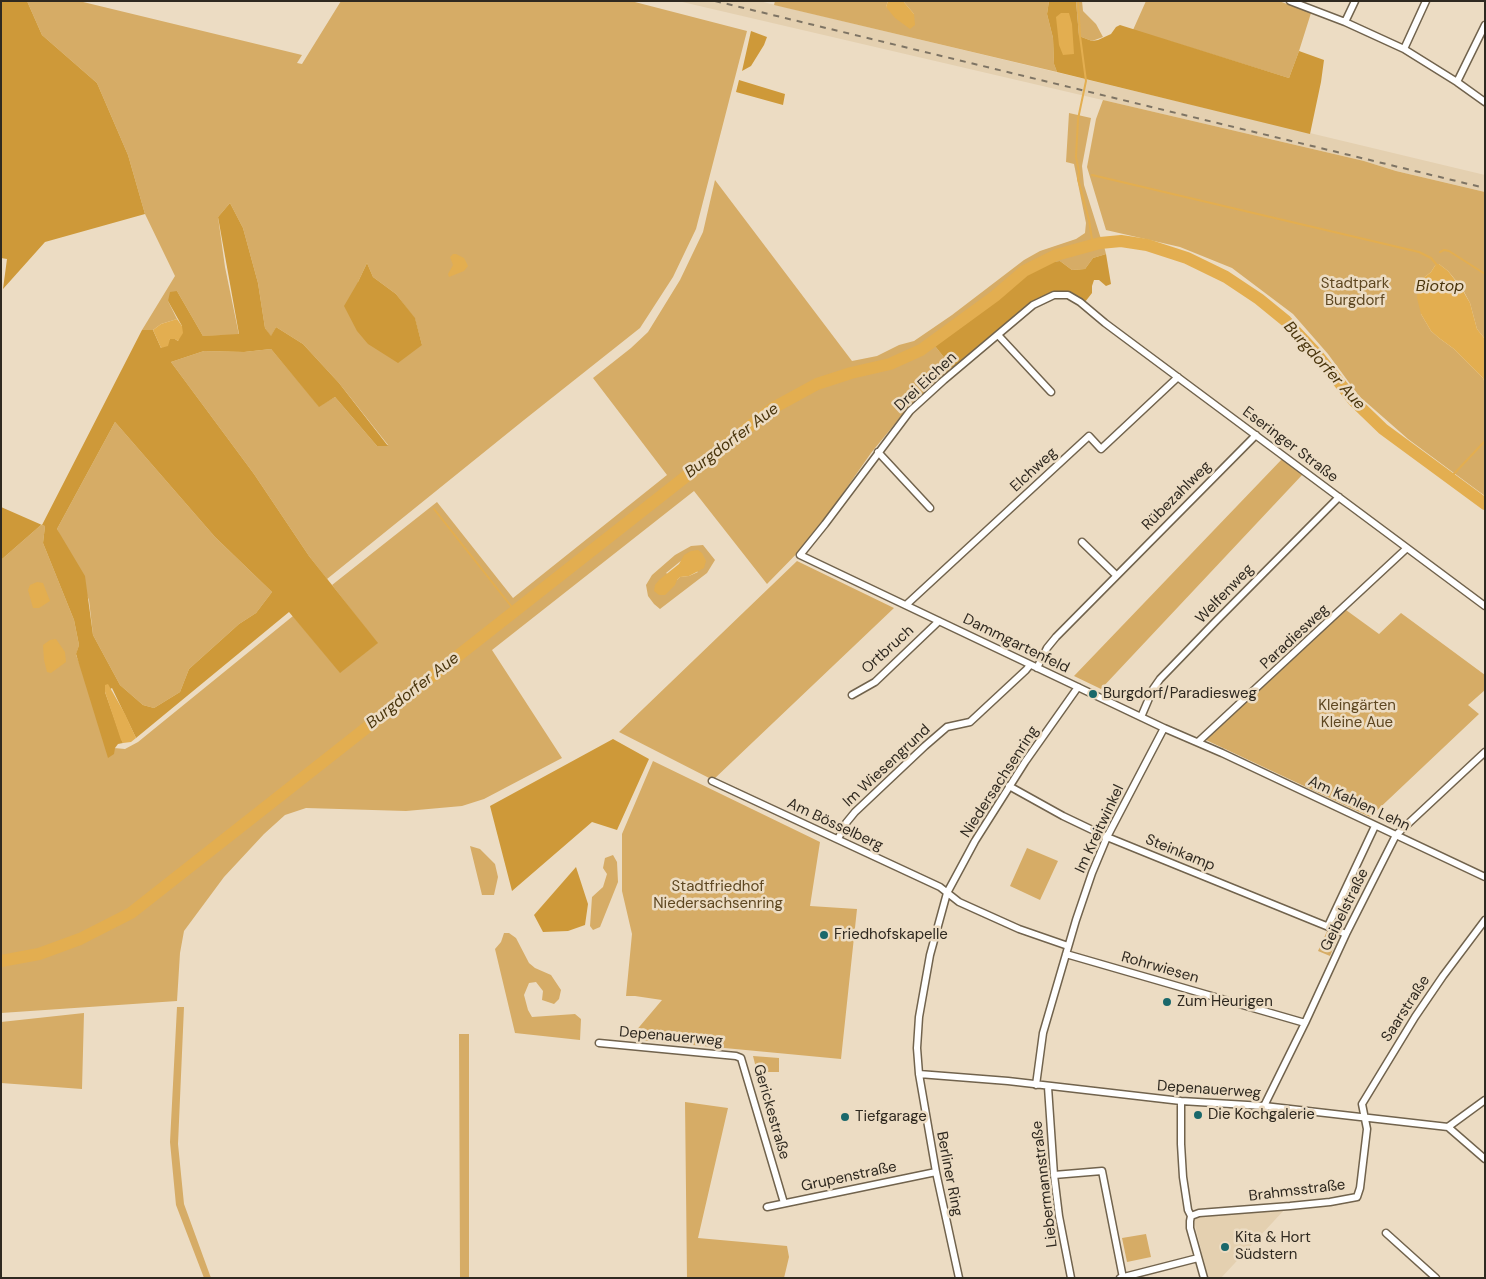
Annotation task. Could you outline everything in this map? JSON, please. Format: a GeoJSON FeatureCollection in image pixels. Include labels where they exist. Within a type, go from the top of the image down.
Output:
{"type":"FeatureCollection","features":[{"type":"Feature","properties":{"kind":"street"},"geometry":{"type":"LineString","coordinates":[[1290,1],[1345,22],[1404,49],[1485,102]]}},
{"type":"Feature","properties":{"kind":"street"},"geometry":{"type":"LineString","coordinates":[[1345,22],[1355,1]]}},
{"type":"Feature","properties":{"kind":"street"},"geometry":{"type":"LineString","coordinates":[[1404,49],[1426,1]]}},
{"type":"Feature","properties":{"kind":"street"},"geometry":{"type":"LineString","coordinates":[[1457,82],[1485,25]]}},
{"type":"Feature","properties":{"kind":"street","name":"Drei Eichen"},"geometry":{"type":"LineString","coordinates":[[800,555],[826,524],[910,411],[942,382],[1034,305],[1054,295],[1068,295],[1080,302]]}},
{"type":"Feature","properties":{"kind":"street","name":"Eseringer Straße"},"geometry":{"type":"LineString","coordinates":[[1080,302],[1105,324],[1485,606]]}},
{"type":"Feature","properties":{"kind":"street"},"geometry":{"type":"LineString","coordinates":[[998,335],[1051,392]]}},
{"type":"Feature","properties":{"kind":"street","name":"Elchweg"},"geometry":{"type":"LineString","coordinates":[[906,605],[1089,436],[1101,449],[1178,377]]}},
{"type":"Feature","properties":{"kind":"street","name":"Rübezahlweg"},"geometry":{"type":"LineString","coordinates":[[1037,668],[1047,648],[1056,636],[1256,435]]}},
{"type":"Feature","properties":{"kind":"street"},"geometry":{"type":"LineString","coordinates":[[878,452],[930,508]]}},
{"type":"Feature","properties":{"kind":"street","name":"Welfenweg"},"geometry":{"type":"LineString","coordinates":[[1141,717],[1160,679],[1339,497]]}},
{"type":"Feature","properties":{"kind":"street"},"geometry":{"type":"LineString","coordinates":[[1082,542],[1116,575]]}},
{"type":"Feature","properties":{"kind":"street","name":"Paradiesweg"},"geometry":{"type":"LineString","coordinates":[[1198,742],[1407,548]]}},
{"type":"Feature","properties":{"kind":"street","name":"Dammgartenfeld"},"geometry":{"type":"LineString","coordinates":[[800,555],[1164,728],[1222,753]]}},
{"type":"Feature","properties":{"kind":"street","name":"Ortbruch"},"geometry":{"type":"LineString","coordinates":[[852,695],[875,682],[939,620]]}},
{"type":"Feature","properties":{"kind":"street","name":"Im Wiesengrund"},"geometry":{"type":"LineString","coordinates":[[838,840],[846,823],[855,812],[925,746],[947,727],[970,722],[1030,665]]}},
{"type":"Feature","properties":{"kind":"street","name":"Niedersachsenring"},"geometry":{"type":"LineString","coordinates":[[919,1074],[917,1048],[922,997],[930,955],[947,892],[975,841],[1009,786],[1078,687]]}},
{"type":"Feature","properties":{"kind":"street","name":"Im Kreitwinkel"},"geometry":{"type":"LineString","coordinates":[[1036,1085],[1043,1033],[1092,872],[1107,837],[1164,728]]}},
{"type":"Feature","properties":{"kind":"street","name":"Geibelstraße"},"geometry":{"type":"LineString","coordinates":[[1264,1106],[1346,934],[1396,835],[1485,752]]}},
{"type":"Feature","properties":{"kind":"street","name":"Am Kahlen Lehn"},"geometry":{"type":"LineString","coordinates":[[1222,753],[1485,877]]}},
{"type":"Feature","properties":{"kind":"street","name":"Am Bösselberg"},"geometry":{"type":"LineString","coordinates":[[712,781],[940,887],[947,892]]}},
{"type":"Feature","properties":{"kind":"street","name":"Steinkamp"},"geometry":{"type":"LineString","coordinates":[[1009,786],[1063,816],[1107,837],[1346,934]]}},
{"type":"Feature","properties":{"kind":"street","name":"Geibelstraße"},"geometry":{"type":"LineString","coordinates":[[1328,926],[1375,826]]}},
{"type":"Feature","properties":{"kind":"street"},"geometry":{"type":"LineString","coordinates":[[947,892],[959,902],[1018,929],[1068,946]]}},
{"type":"Feature","properties":{"kind":"street","name":"Saarstraße"},"geometry":{"type":"LineString","coordinates":[[1364,1118],[1362,1104],[1387,1060],[1443,976],[1485,920]]}},
{"type":"Feature","properties":{"kind":"street","name":"Rohrwiesen"},"geometry":{"type":"LineString","coordinates":[[1066,954],[1305,1023]]}},
{"type":"Feature","properties":{"kind":"street","name":"Depenauerweg"},"geometry":{"type":"LineString","coordinates":[[599,1043],[742,1058]]}},
{"type":"Feature","properties":{"kind":"street","name":"Gerickestraße"},"geometry":{"type":"LineString","coordinates":[[742,1058],[784,1203]]}},
{"type":"Feature","properties":{"kind":"street","name":"Depenauerweg"},"geometry":{"type":"LineString","coordinates":[[919,1074],[1008,1081],[1181,1101],[1264,1106],[1448,1127]]}},
{"type":"Feature","properties":{"kind":"street","name":"Berliner Ring"},"geometry":{"type":"LineString","coordinates":[[919,1074],[936,1172],[959,1278]]}},
{"type":"Feature","properties":{"kind":"street","name":"Liebermannstraße"},"geometry":{"type":"LineString","coordinates":[[1048,1087],[1054,1175],[1059,1216],[1071,1278]]}},
{"type":"Feature","properties":{"kind":"street"},"geometry":{"type":"LineString","coordinates":[[1485,1100],[1448,1127],[1485,1159]]}},
{"type":"Feature","properties":{"kind":"street"},"geometry":{"type":"LineString","coordinates":[[1181,1101],[1181,1144],[1188,1210],[1191,1216],[1190,1228],[1204,1278]]}},
{"type":"Feature","properties":{"kind":"street","name":"Brahmsstraße"},"geometry":{"type":"LineString","coordinates":[[1191,1216],[1199,1212],[1290,1206],[1357,1197],[1360,1188],[1366,1130],[1364,1118]]}},
{"type":"Feature","properties":{"kind":"street"},"geometry":{"type":"LineString","coordinates":[[1054,1175],[1102,1171],[1122,1278],[1198,1258]]}},
{"type":"Feature","properties":{"kind":"street","name":"Grupenstraße"},"geometry":{"type":"LineString","coordinates":[[767,1208],[936,1172]]}},
{"type":"Feature","properties":{"kind":"street"},"geometry":{"type":"LineString","coordinates":[[1386,1234],[1436,1278]]}},
{"type":"Feature","properties":{"kind":"shaded area"},"geometry":{"type":"Polygon","coordinates":[[[1,1],[27,1],[42,35],[97,83],[128,155],[145,214],[45,242],[3,289],[7,259],[1,258],[1,1]]]}},
{"type":"Feature","properties":{"kind":"shaded area"},"geometry":{"type":"Polygon","coordinates":[[[678,1],[759,1],[1485,175],[1485,192],[1396,171],[1364,161],[678,1]]]}},
{"type":"Feature","properties":{"kind":"shaded area"},"geometry":{"type":"Polygon","coordinates":[[[1049,1],[1076,1],[1079,36],[1092,41],[1111,34],[1120,25],[1289,78],[1299,51],[1324,60],[1310,134],[1057,72],[1054,64],[1053,38],[1047,14],[1049,1]]]}},
{"type":"Feature","properties":{"kind":"shaded area"},"geometry":{"type":"Polygon","coordinates":[[[751,31],[767,37],[751,66],[742,71],[751,31]]]}},
{"type":"Feature","properties":{"kind":"shaded area"},"geometry":{"type":"Polygon","coordinates":[[[739,80],[785,94],[783,105],[736,92],[739,80]]]}},
{"type":"Feature","properties":{"kind":"shaded area"},"geometry":{"type":"Polygon","coordinates":[[[230,203],[243,228],[258,283],[265,328],[271,336],[276,327],[303,344],[339,383],[388,446],[377,446],[335,397],[319,407],[271,349],[244,352],[204,351],[171,362],[254,474],[309,556],[378,643],[340,673],[289,612],[136,738],[112,688],[105,692],[123,743],[118,744],[114,754],[108,758],[76,654],[79,645],[74,620],[43,543],[45,526],[41,525],[1,560],[1,507],[42,525],[142,330],[153,330],[161,348],[170,339],[178,341],[182,326],[168,301],[170,292],[177,291],[203,336],[239,334],[218,217],[230,203]],[[115,422],[57,529],[85,576],[93,635],[120,685],[143,705],[154,708],[180,692],[189,669],[239,624],[256,613],[272,592],[215,537],[115,422]]]}},
{"type":"Feature","properties":{"kind":"shaded area"},"geometry":{"type":"Polygon","coordinates":[[[1106,254],[1111,284],[1106,286],[1099,280],[1094,280],[1092,293],[1085,302],[1068,292],[1052,292],[1036,299],[954,370],[935,346],[1032,271],[1051,262],[1060,261],[1072,270],[1085,269],[1093,258],[1106,254]]]}},
{"type":"Feature","properties":{"kind":"shaded area"},"geometry":{"type":"Polygon","coordinates":[[[367,263],[373,277],[396,294],[415,318],[422,345],[398,363],[368,344],[357,331],[344,306],[367,263]]]}},
{"type":"Feature","properties":{"kind":"shaded area"},"geometry":{"type":"Polygon","coordinates":[[[613,739],[649,759],[617,830],[592,822],[512,891],[490,806],[613,739]]]}},
{"type":"Feature","properties":{"kind":"shaded area"},"geometry":{"type":"Polygon","coordinates":[[[576,867],[588,904],[585,925],[568,931],[543,932],[534,915],[576,867]]]}},
{"type":"Feature","properties":{"kind":"shaded area","name":"Kita & Hort Südstern"},"geometry":{"type":"Polygon","coordinates":[[[1286,1208],[1221,1278],[1208,1278],[1193,1217],[1286,1208]]]}},
{"type":"Feature","properties":{"kind":"green space"},"geometry":{"type":"Polygon","coordinates":[[[27,1],[79,1],[302,55],[297,63],[302,64],[341,1],[631,1],[747,31],[696,229],[673,277],[640,328],[327,579],[309,556],[254,474],[171,362],[204,351],[244,352],[271,349],[319,406],[335,397],[377,446],[388,445],[339,383],[303,344],[276,327],[271,337],[265,328],[258,283],[243,228],[230,203],[218,217],[225,267],[239,335],[203,336],[177,291],[168,301],[177,319],[161,324],[153,330],[142,330],[175,276],[145,214],[128,155],[97,83],[42,35],[27,1]],[[367,263],[358,282],[422,345],[415,319],[396,294],[373,277],[367,263]]]}},
{"type":"Feature","properties":{"kind":"green space"},"geometry":{"type":"Polygon","coordinates":[[[775,1],[888,1],[886,7],[914,14],[903,1],[1049,1],[1047,14],[1053,38],[1054,64],[1057,72],[774,5],[775,1]]]}},
{"type":"Feature","properties":{"kind":"green space"},"geometry":{"type":"Polygon","coordinates":[[[1076,1],[1082,1],[1083,11],[1096,24],[1103,37],[1092,41],[1079,36],[1076,1]]]}},
{"type":"Feature","properties":{"kind":"green space"},"geometry":{"type":"Polygon","coordinates":[[[1146,1],[1279,1],[1311,13],[1289,78],[1133,30],[1146,1]]]}},
{"type":"Feature","properties":{"kind":"green space","name":"Stadtpark Burgdorf"},"geometry":{"type":"Polygon","coordinates":[[[1103,100],[1364,161],[1396,171],[1485,192],[1485,339],[1477,329],[1470,303],[1462,288],[1448,271],[1439,264],[1436,264],[1431,272],[1421,280],[1421,314],[1431,331],[1454,349],[1483,378],[1485,383],[1485,496],[1408,439],[1359,396],[1328,354],[1293,314],[1232,268],[1180,247],[1106,230],[1087,167],[1096,119],[1103,100]]]}},
{"type":"Feature","properties":{"kind":"green space"},"geometry":{"type":"Polygon","coordinates":[[[1069,113],[1091,118],[1082,166],[1084,185],[1101,239],[1056,252],[1024,269],[919,348],[891,360],[816,381],[771,406],[128,912],[78,938],[35,953],[1,958],[1,560],[41,525],[45,526],[43,543],[74,620],[79,645],[76,655],[114,748],[125,749],[138,742],[293,616],[340,672],[377,643],[332,585],[437,502],[513,598],[667,475],[593,378],[648,332],[680,280],[703,232],[715,180],[852,361],[877,356],[899,345],[914,341],[952,315],[1024,260],[1040,251],[1076,239],[1085,233],[1086,223],[1074,164],[1066,162],[1069,113]]]}},
{"type":"Feature","properties":{"kind":"green space"},"geometry":{"type":"Polygon","coordinates":[[[1104,246],[1106,254],[1093,258],[1085,269],[1072,270],[1060,261],[1051,262],[1063,257],[1104,246]]]}},
{"type":"Feature","properties":{"kind":"green space"},"geometry":{"type":"Polygon","coordinates":[[[935,346],[954,370],[907,409],[871,453],[811,539],[767,584],[694,491],[492,650],[562,758],[484,799],[462,806],[406,811],[306,808],[285,815],[264,834],[224,877],[184,931],[180,953],[177,1001],[1,1013],[1,964],[62,951],[102,933],[134,915],[686,481],[783,408],[824,386],[893,366],[935,346]]]}},
{"type":"Feature","properties":{"kind":"green space"},"geometry":{"type":"Polygon","coordinates":[[[115,422],[215,537],[272,592],[256,613],[239,624],[189,669],[180,692],[154,708],[143,705],[120,685],[93,635],[89,600],[57,529],[115,422]]]}},
{"type":"Feature","properties":{"kind":"green space"},"geometry":{"type":"Polygon","coordinates":[[[1283,458],[1303,474],[1101,689],[1074,676],[1283,458]]]}},
{"type":"Feature","properties":{"kind":"green space"},"geometry":{"type":"Polygon","coordinates":[[[703,545],[715,560],[707,573],[660,609],[648,596],[646,585],[652,575],[675,555],[691,546],[703,545]],[[682,560],[666,573],[677,580],[680,577],[698,572],[682,560]]]}},
{"type":"Feature","properties":{"kind":"green space"},"geometry":{"type":"Polygon","coordinates":[[[797,561],[894,608],[713,780],[619,732],[797,561]]]}},
{"type":"Feature","properties":{"kind":"green space","name":"Kleingärten Kleine Aue"},"geometry":{"type":"Polygon","coordinates":[[[1346,610],[1379,634],[1401,613],[1485,675],[1485,690],[1468,705],[1479,714],[1370,817],[1206,740],[1346,610]]]}},
{"type":"Feature","properties":{"kind":"green space","name":"Stadtfriedhof Niedersachsenring"},"geometry":{"type":"Polygon","coordinates":[[[653,761],[820,842],[810,906],[857,909],[841,1059],[629,1039],[662,1000],[626,996],[632,934],[622,891],[622,834],[653,761]]]}},
{"type":"Feature","properties":{"kind":"green space"},"geometry":{"type":"Polygon","coordinates":[[[470,846],[480,849],[495,864],[498,877],[494,895],[482,895],[470,846]]]}},
{"type":"Feature","properties":{"kind":"green space"},"geometry":{"type":"Polygon","coordinates":[[[1027,848],[1058,861],[1040,900],[1010,886],[1027,848]]]}},
{"type":"Feature","properties":{"kind":"green space"},"geometry":{"type":"Polygon","coordinates":[[[613,855],[617,862],[618,882],[600,927],[593,930],[590,926],[592,897],[603,887],[607,874],[603,868],[605,858],[613,855]]]}},
{"type":"Feature","properties":{"kind":"green space"},"geometry":{"type":"Polygon","coordinates":[[[1328,929],[1336,933],[1338,937],[1330,956],[1318,951],[1328,929]]]}},
{"type":"Feature","properties":{"kind":"green space"},"geometry":{"type":"Polygon","coordinates":[[[504,933],[509,933],[516,938],[529,963],[535,968],[551,975],[561,990],[559,999],[554,1004],[542,1000],[543,991],[536,982],[529,983],[524,995],[532,1017],[575,1014],[581,1019],[580,1040],[515,1033],[495,949],[501,942],[504,933]]]}},
{"type":"Feature","properties":{"kind":"green space"},"geometry":{"type":"Polygon","coordinates":[[[177,1007],[184,1007],[178,1144],[184,1204],[211,1278],[204,1278],[176,1205],[170,1142],[177,1007]]]}},
{"type":"Feature","properties":{"kind":"green space"},"geometry":{"type":"Polygon","coordinates":[[[84,1013],[82,1089],[1,1083],[1,1022],[84,1013]]]}},
{"type":"Feature","properties":{"kind":"green space"},"geometry":{"type":"Polygon","coordinates":[[[459,1034],[469,1034],[469,1278],[460,1278],[459,1034]]]}},
{"type":"Feature","properties":{"kind":"green space"},"geometry":{"type":"Polygon","coordinates":[[[753,1056],[779,1058],[779,1072],[757,1072],[753,1056]]]}},
{"type":"Feature","properties":{"kind":"green space"},"geometry":{"type":"Polygon","coordinates":[[[685,1102],[728,1108],[698,1238],[787,1246],[789,1257],[784,1278],[687,1278],[685,1102]]]}},
{"type":"Feature","properties":{"kind":"green space"},"geometry":{"type":"Polygon","coordinates":[[[1146,1234],[1151,1257],[1127,1262],[1122,1238],[1146,1234]]]}},
{"type":"Feature","properties":{"kind":"water"},"geometry":{"type":"Polygon","coordinates":[[[888,1],[903,1],[914,14],[915,25],[910,29],[895,18],[886,7],[888,1]]]}},
{"type":"Feature","properties":{"kind":"water"},"geometry":{"type":"Polygon","coordinates":[[[1061,13],[1069,13],[1072,24],[1074,54],[1063,55],[1059,45],[1056,17],[1061,13]]]}},
{"type":"Feature","properties":{"kind":"water"},"geometry":{"type":"Polygon","coordinates":[[[453,254],[464,258],[468,266],[464,271],[449,277],[448,274],[453,265],[450,257],[453,254]]]}},
{"type":"Feature","properties":{"kind":"water","name":"Biotop"},"geometry":{"type":"Polygon","coordinates":[[[1436,264],[1439,264],[1448,271],[1462,289],[1470,303],[1477,329],[1485,339],[1485,383],[1483,378],[1454,349],[1431,331],[1421,314],[1417,298],[1418,286],[1436,264]]]}},
{"type":"Feature","properties":{"kind":"water"},"geometry":{"type":"Polygon","coordinates":[[[177,319],[182,326],[183,333],[178,341],[170,339],[168,346],[161,348],[153,330],[161,324],[177,319]]]}},
{"type":"Feature","properties":{"kind":"water"},"geometry":{"type":"Polygon","coordinates":[[[698,550],[706,561],[704,568],[689,576],[680,577],[665,595],[659,595],[654,591],[655,585],[659,580],[679,564],[684,555],[698,550]]]}},
{"type":"Feature","properties":{"kind":"water"},"geometry":{"type":"Polygon","coordinates":[[[37,582],[43,583],[50,601],[39,608],[33,608],[28,590],[30,585],[37,582]]]}},
{"type":"Feature","properties":{"kind":"water"},"geometry":{"type":"Polygon","coordinates":[[[56,639],[65,652],[66,662],[51,673],[47,672],[43,645],[50,640],[56,639]]]}},
{"type":"Feature","properties":{"kind":"water"},"geometry":{"type":"Polygon","coordinates":[[[108,684],[136,738],[131,742],[123,743],[121,740],[105,692],[105,685],[108,684]]]}},
{"type":"Feature","properties":{"kind":"waterway"},"geometry":{"type":"LineString","coordinates":[[1078,1],[1086,81],[1078,119],[1076,157],[1079,172],[1078,179],[1089,220],[1093,246]]}},
{"type":"Feature","properties":{"kind":"waterway"},"geometry":{"type":"LineString","coordinates":[[1092,175],[1419,252],[1431,258],[1436,264]]}},
{"type":"Feature","properties":{"kind":"waterway","name":"Burgdorfer Aue"},"geometry":{"type":"LineString","coordinates":[[1,961],[39,954],[80,939],[131,913],[773,408],[817,384],[851,373],[890,364],[921,350],[995,296],[1024,271],[1056,255],[1100,243],[1121,241],[1147,245],[1187,258],[1226,277],[1259,299],[1286,321],[1315,352],[1354,401],[1383,429],[1485,504]]}},
{"type":"Feature","properties":{"kind":"waterway"},"geometry":{"type":"LineString","coordinates":[[1440,252],[1444,250],[1449,251],[1485,274]]}},
{"type":"Feature","properties":{"kind":"waterway"},"geometry":{"type":"LineString","coordinates":[[1450,478],[1485,441]]}},
{"type":"Feature","properties":{"kind":"waterway"},"geometry":{"type":"LineString","coordinates":[[434,509],[515,611]]}},
{"type":"Feature","properties":{"kind":"railway"},"geometry":{"type":"LineString","coordinates":[[715,1],[1485,188]]}},
{"type":"Feature","properties":{"kind":"place","name":"Burgdorf/Paradiesweg"},"geometry":{"type":"Point","coordinates":[1093,694]}},
{"type":"Feature","properties":{"kind":"place","name":"Friedhofskapelle"},"geometry":{"type":"Point","coordinates":[824,935]}},
{"type":"Feature","properties":{"kind":"place","name":"Zum Heurigen"},"geometry":{"type":"Point","coordinates":[1167,1002]}},
{"type":"Feature","properties":{"kind":"place","name":"Die Kochgalerie"},"geometry":{"type":"Point","coordinates":[1198,1115]}},
{"type":"Feature","properties":{"kind":"place","name":"Tiefgarage"},"geometry":{"type":"Point","coordinates":[845,1117]}},
{"type":"Feature","properties":{"kind":"place","name":"Kita & Hort Südstern"},"geometry":{"type":"Point","coordinates":[1225,1247]}}]}
